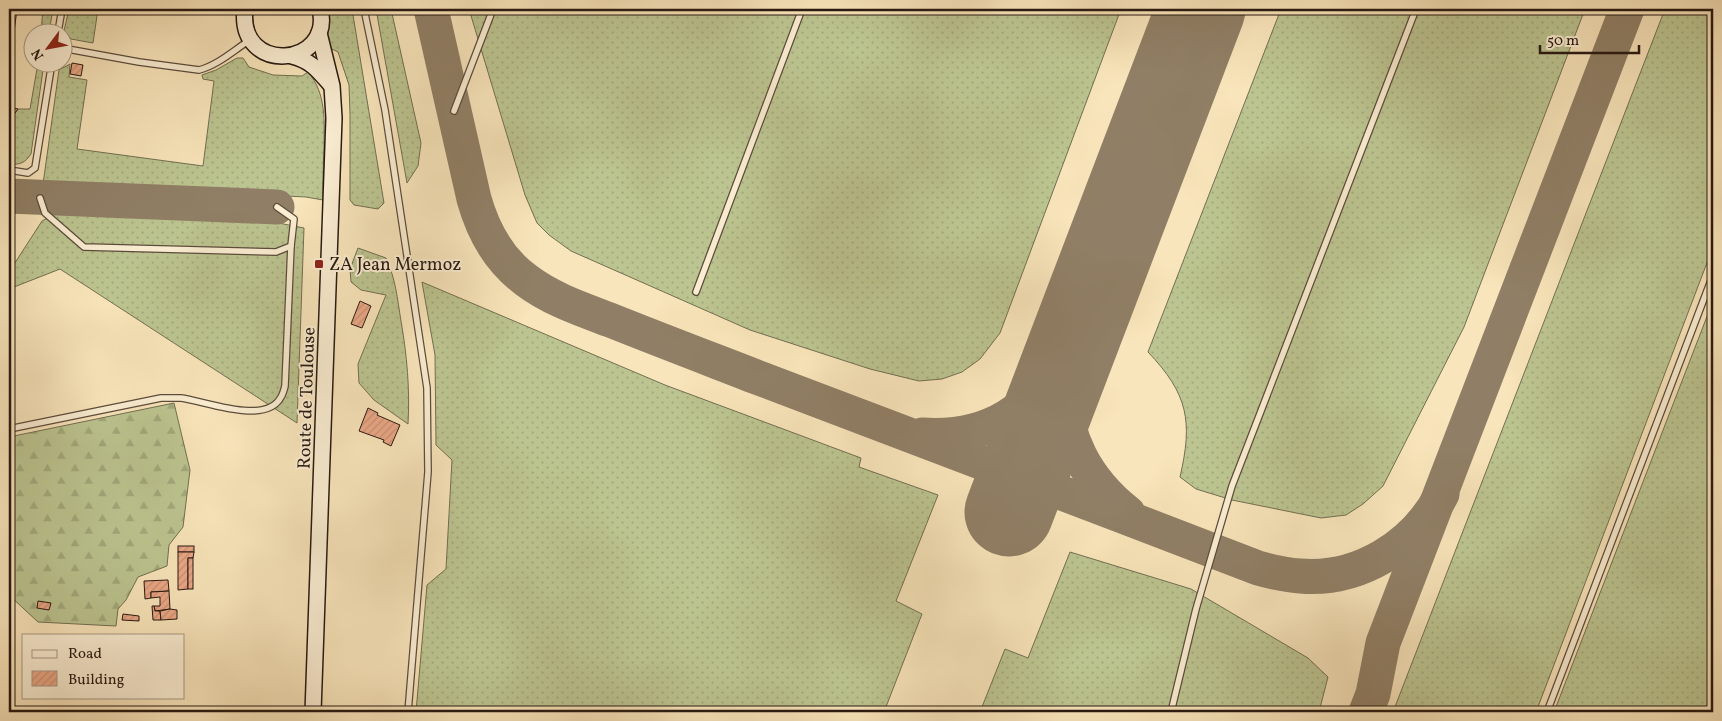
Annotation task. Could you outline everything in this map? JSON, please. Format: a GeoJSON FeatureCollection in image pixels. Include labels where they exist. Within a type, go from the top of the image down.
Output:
{"type":"FeatureCollection","features":[{"type":"Feature","properties":{"kind":"main road"},"geometry":{"type":"LineString","coordinates":[[245,9],[246,30],[250,40],[258,48],[280,57],[292,56],[304,59],[312,64],[332,86]]}},
{"type":"Feature","properties":{"kind":"main road","name":"Route de Toulouse"},"geometry":{"type":"LineString","coordinates":[[313,712],[334,136],[332,86],[318,33],[321,23],[320,9]]}},
{"type":"Feature","properties":{"kind":"main road"},"geometry":{"type":"LineString","coordinates":[[292,56],[308,48],[318,33]]}},
{"type":"Feature","properties":{"kind":"lane"},"geometry":{"type":"LineString","coordinates":[[60,22],[62,9]]}},
{"type":"Feature","properties":{"kind":"lane"},"geometry":{"type":"LineString","coordinates":[[364,9],[384,110],[427,388],[428,472],[408,712]]}},
{"type":"Feature","properties":{"kind":"lane"},"geometry":{"type":"LineString","coordinates":[[454,111],[493,9]]}},
{"type":"Feature","properties":{"kind":"lane"},"geometry":{"type":"LineString","coordinates":[[696,292],[802,9]]}},
{"type":"Feature","properties":{"kind":"lane"},"geometry":{"type":"LineString","coordinates":[[1171,712],[1196,609],[1232,486],[1416,9]]}},
{"type":"Feature","properties":{"kind":"lane"},"geometry":{"type":"LineString","coordinates":[[72,50],[139,62],[199,70],[220,60],[250,40]]}},
{"type":"Feature","properties":{"kind":"lane"},"geometry":{"type":"LineString","coordinates":[[9,170],[28,173],[35,168],[50,72]]}},
{"type":"Feature","properties":{"kind":"lane"},"geometry":{"type":"LineString","coordinates":[[40,198],[45,213],[84,247],[276,252],[291,246]]}},
{"type":"Feature","properties":{"kind":"lane"},"geometry":{"type":"LineString","coordinates":[[9,429],[161,398],[181,398],[237,411],[264,409],[273,405],[281,398],[285,386],[291,246],[294,219],[277,207]]}},
{"type":"Feature","properties":{"kind":"lane"},"geometry":{"type":"LineString","coordinates":[[1547,712],[1713,275]]}},
{"type":"Feature","properties":{"kind":"green space"},"geometry":{"type":"Polygon","coordinates":[[[43,9],[53,9],[51,22],[42,22],[43,9]]]}},
{"type":"Feature","properties":{"kind":"green space"},"geometry":{"type":"Polygon","coordinates":[[[69,9],[98,9],[93,43],[72,39],[72,22],[66,22],[69,9]]]}},
{"type":"Feature","properties":{"kind":"green space"},"geometry":{"type":"Polygon","coordinates":[[[327,9],[352,9],[384,203],[378,209],[354,205],[350,200],[349,85],[338,52],[332,49],[326,50],[327,9]]]}},
{"type":"Feature","properties":{"kind":"green space"},"geometry":{"type":"Polygon","coordinates":[[[376,9],[391,9],[421,143],[418,166],[407,183],[376,9]]]}},
{"type":"Feature","properties":{"kind":"green space"},"geometry":{"type":"Polygon","coordinates":[[[469,9],[1121,9],[1000,333],[980,359],[962,372],[942,379],[919,381],[870,369],[750,330],[571,251],[549,235],[537,223],[525,195],[469,9]]]}},
{"type":"Feature","properties":{"kind":"green space"},"geometry":{"type":"Polygon","coordinates":[[[1281,9],[1585,9],[1464,327],[1383,486],[1363,504],[1346,515],[1321,518],[1232,500],[1196,489],[1180,477],[1186,440],[1184,409],[1172,381],[1148,352],[1281,9]]]}},
{"type":"Feature","properties":{"kind":"green space"},"geometry":{"type":"Polygon","coordinates":[[[1665,9],[1713,9],[1713,247],[1536,712],[1393,712],[1665,9]]]}},
{"type":"Feature","properties":{"kind":"green space"},"geometry":{"type":"Polygon","coordinates":[[[237,58],[243,58],[249,67],[273,75],[302,76],[308,72],[319,90],[323,109],[323,200],[306,197],[43,184],[59,72],[69,72],[69,77],[87,80],[77,149],[203,166],[214,81],[203,79],[202,75],[216,70],[237,58]]]}},
{"type":"Feature","properties":{"kind":"green space"},"geometry":{"type":"Polygon","coordinates":[[[36,72],[43,72],[31,154],[22,163],[9,164],[9,121],[18,109],[30,109],[36,72]]]}},
{"type":"Feature","properties":{"kind":"green space"},"geometry":{"type":"Polygon","coordinates":[[[55,214],[263,220],[304,228],[297,423],[60,269],[9,289],[9,272],[42,221],[55,214]]]}},
{"type":"Feature","properties":{"kind":"green space"},"geometry":{"type":"Polygon","coordinates":[[[358,248],[386,258],[392,274],[406,360],[409,398],[408,424],[374,400],[359,383],[358,364],[386,295],[361,290],[351,282],[350,269],[358,248]]]}},
{"type":"Feature","properties":{"kind":"green space"},"geometry":{"type":"Polygon","coordinates":[[[422,282],[665,385],[861,458],[859,467],[938,495],[896,601],[922,614],[884,712],[416,712],[427,585],[446,569],[452,460],[436,445],[435,355],[422,282]]]}},
{"type":"Feature","properties":{"kind":"green space"},"geometry":{"type":"Polygon","coordinates":[[[1713,301],[1713,712],[1554,712],[1713,301]]]}},
{"type":"Feature","properties":{"kind":"green space"},"geometry":{"type":"Polygon","coordinates":[[[174,403],[190,470],[183,527],[169,545],[167,566],[138,577],[126,600],[118,609],[116,626],[38,622],[9,595],[9,437],[174,403]]]}},
{"type":"Feature","properties":{"kind":"green space"},"geometry":{"type":"Polygon","coordinates":[[[1070,552],[1191,589],[1308,658],[1328,677],[1319,712],[980,712],[1005,649],[1028,658],[1070,552]]]}},
{"type":"Feature","properties":{"kind":"building"},"geometry":{"type":"Polygon","coordinates":[[[9,9],[17,9],[9,71],[9,9]]]}},
{"type":"Feature","properties":{"kind":"building"},"geometry":{"type":"Polygon","coordinates":[[[72,63],[83,65],[81,76],[70,74],[72,72],[72,63]]]}},
{"type":"Feature","properties":{"kind":"building"},"geometry":{"type":"Polygon","coordinates":[[[9,107],[18,109],[9,121],[9,107]]]}},
{"type":"Feature","properties":{"kind":"building"},"geometry":{"type":"Polygon","coordinates":[[[360,301],[371,306],[362,328],[351,324],[360,301]]]}},
{"type":"Feature","properties":{"kind":"building"},"geometry":{"type":"Polygon","coordinates":[[[368,408],[378,413],[377,415],[400,425],[391,446],[383,442],[384,440],[359,431],[368,408]]]}},
{"type":"Feature","properties":{"kind":"building"},"geometry":{"type":"Polygon","coordinates":[[[178,546],[194,546],[194,552],[178,552],[178,546]]]}},
{"type":"Feature","properties":{"kind":"building"},"geometry":{"type":"Polygon","coordinates":[[[178,552],[194,552],[193,558],[188,558],[188,589],[178,590],[178,552]]]}},
{"type":"Feature","properties":{"kind":"building"},"geometry":{"type":"Polygon","coordinates":[[[188,558],[193,558],[193,589],[188,589],[188,558]]]}},
{"type":"Feature","properties":{"kind":"building"},"geometry":{"type":"Polygon","coordinates":[[[168,580],[169,591],[151,592],[151,598],[145,599],[144,581],[168,580]]]}},
{"type":"Feature","properties":{"kind":"building"},"geometry":{"type":"Polygon","coordinates":[[[169,591],[170,609],[155,611],[154,606],[160,606],[160,597],[151,598],[151,592],[169,591]]]}},
{"type":"Feature","properties":{"kind":"building"},"geometry":{"type":"Polygon","coordinates":[[[38,601],[51,603],[49,610],[37,608],[38,601]]]}},
{"type":"Feature","properties":{"kind":"building"},"geometry":{"type":"Polygon","coordinates":[[[152,606],[154,606],[155,611],[160,611],[161,620],[153,620],[152,606]]]}},
{"type":"Feature","properties":{"kind":"building"},"geometry":{"type":"Polygon","coordinates":[[[177,610],[177,619],[161,620],[160,611],[177,610]]]}},
{"type":"Feature","properties":{"kind":"building"},"geometry":{"type":"Polygon","coordinates":[[[123,614],[139,616],[139,621],[122,620],[123,614]]]}},
{"type":"Feature","properties":{"kind":"taxiway"},"geometry":{"type":"LineString","coordinates":[[431,9],[474,199],[482,222],[500,254],[508,264],[526,280],[556,298],[577,308],[759,378],[1258,568],[1273,572],[1300,576],[1322,576],[1343,573],[1364,566],[1401,544],[1431,513],[1442,494]]}},
{"type":"Feature","properties":{"kind":"taxiway"},"geometry":{"type":"LineString","coordinates":[[1366,712],[1373,694],[1383,643],[1627,9]]}},
{"type":"Feature","properties":{"kind":"taxiway"},"geometry":{"type":"LineString","coordinates":[[9,196],[277,207]]}},
{"type":"Feature","properties":{"kind":"taxiway"},"geometry":{"type":"LineString","coordinates":[[1069,355],[1065,379],[1065,402],[1072,438],[1089,471],[1100,486],[1128,513]]}},
{"type":"Feature","properties":{"kind":"taxiway"},"geometry":{"type":"LineString","coordinates":[[922,435],[947,435],[969,432],[989,426],[1007,417],[1039,391],[1069,355]]}},
{"type":"Feature","properties":{"kind":"runway"},"geometry":{"type":"LineString","coordinates":[[1009,512],[1201,9]]}},
{"type":"Feature","properties":{"kind":"place","name":"ZA Jean Mermoz"},"geometry":{"type":"Point","coordinates":[319,264]}}]}
